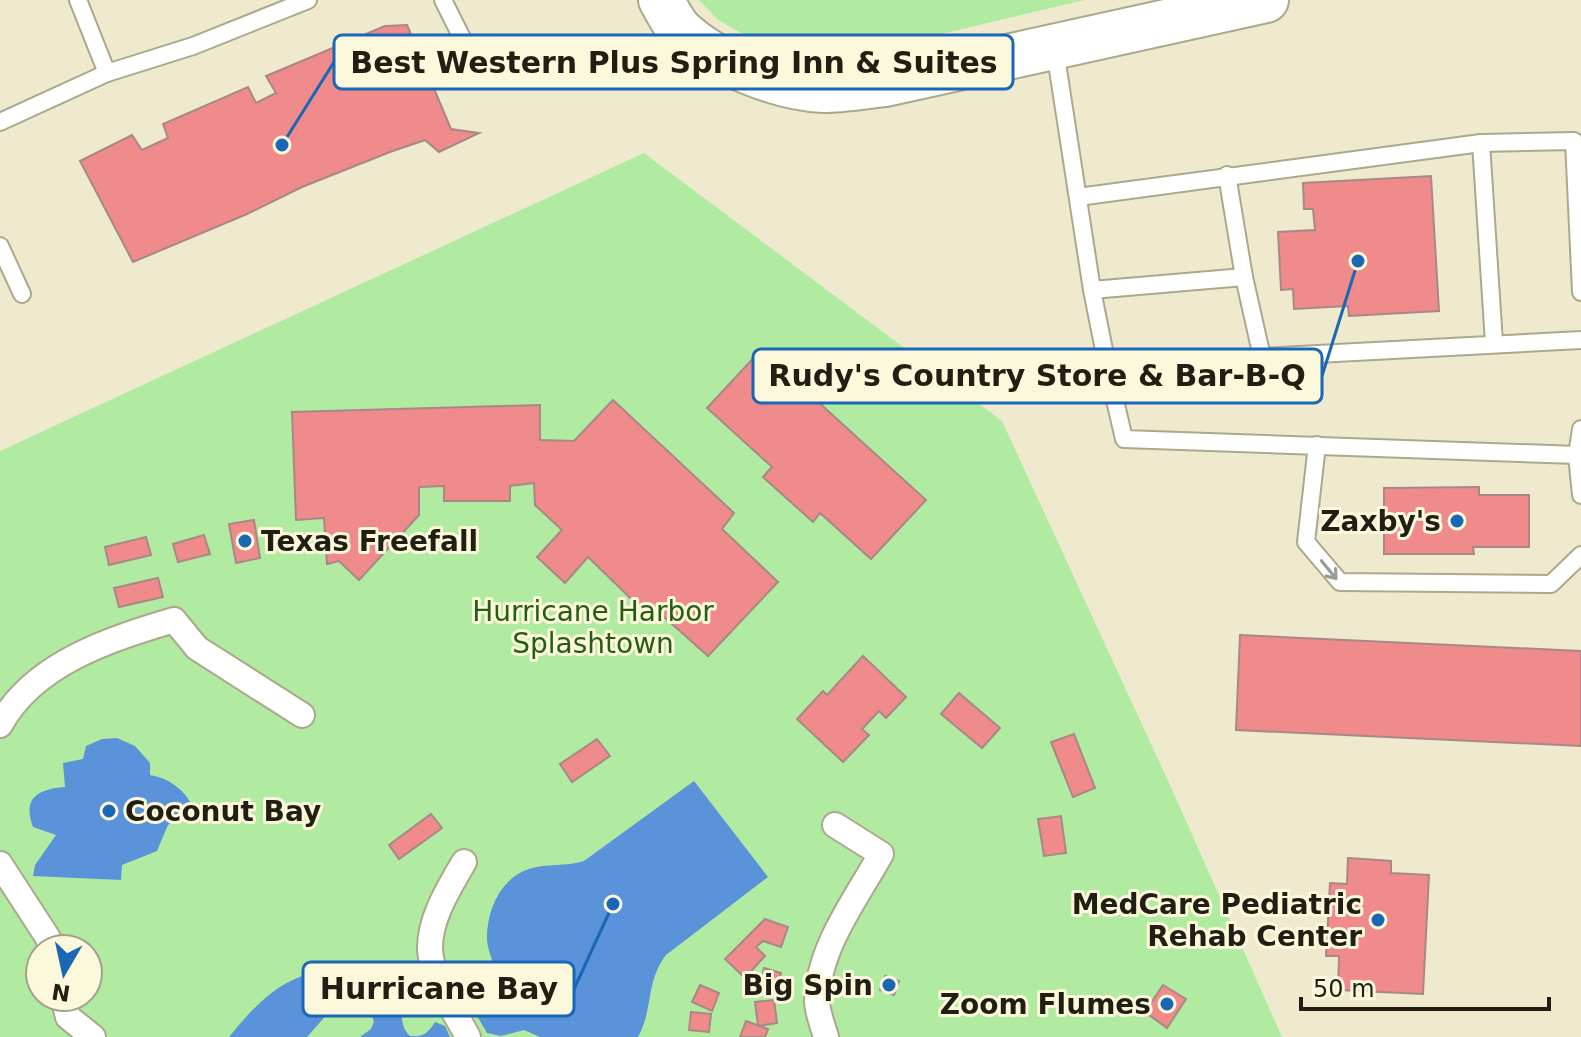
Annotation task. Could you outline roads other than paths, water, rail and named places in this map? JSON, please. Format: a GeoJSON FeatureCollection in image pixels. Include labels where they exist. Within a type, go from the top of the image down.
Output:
{"type":"FeatureCollection","features":[{"type":"Feature","properties":{"kind":"main road"},"geometry":{"type":"LineString","coordinates":[[661,0],[680,30],[707,50],[742,69],[777,81],[822,90],[885,84],[1266,0]]}},
{"type":"Feature","properties":{"kind":"street"},"geometry":{"type":"LineString","coordinates":[[0,725],[10,706],[63,661],[142,629],[174,620],[197,648],[302,715]]}},
{"type":"Feature","properties":{"kind":"street"},"geometry":{"type":"LineString","coordinates":[[826,1037],[817,1003],[821,970],[837,932],[881,854],[835,825]]}},
{"type":"Feature","properties":{"kind":"street"},"geometry":{"type":"LineString","coordinates":[[464,862],[437,913],[430,951],[439,978],[468,1037]]}},
{"type":"Feature","properties":{"kind":"street"},"geometry":{"type":"LineString","coordinates":[[0,864],[45,933]]}},
{"type":"Feature","properties":{"kind":"street"},"geometry":{"type":"LineString","coordinates":[[67,1013],[93,1037]]}},
{"type":"Feature","properties":{"kind":"lane"},"geometry":{"type":"LineString","coordinates":[[78,0],[107,73]]}},
{"type":"Feature","properties":{"kind":"lane"},"geometry":{"type":"LineString","coordinates":[[0,122],[107,73],[193,46],[308,0]]}},
{"type":"Feature","properties":{"kind":"lane"},"geometry":{"type":"LineString","coordinates":[[443,0],[472,58]]}},
{"type":"Feature","properties":{"kind":"lane"},"geometry":{"type":"LineString","coordinates":[[1054,47],[1092,290],[1124,439],[1577,455]]}},
{"type":"Feature","properties":{"kind":"lane"},"geometry":{"type":"LineString","coordinates":[[1078,197],[1481,143],[1574,141],[1581,292]]}},
{"type":"Feature","properties":{"kind":"lane"},"geometry":{"type":"LineString","coordinates":[[1481,143],[1494,343]]}},
{"type":"Feature","properties":{"kind":"lane"},"geometry":{"type":"LineString","coordinates":[[1227,175],[1244,277],[1262,357]]}},
{"type":"Feature","properties":{"kind":"lane"},"geometry":{"type":"LineString","coordinates":[[0,246],[22,294]]}},
{"type":"Feature","properties":{"kind":"lane"},"geometry":{"type":"LineString","coordinates":[[1092,290],[1244,277]]}},
{"type":"Feature","properties":{"kind":"lane"},"geometry":{"type":"LineString","coordinates":[[1108,370],[1262,357],[1581,340]]}},
{"type":"Feature","properties":{"kind":"lane"},"geometry":{"type":"LineString","coordinates":[[1581,429],[1577,455],[1581,495]]}},
{"type":"Feature","properties":{"kind":"lane"},"geometry":{"type":"LineString","coordinates":[[1317,445],[1306,542],[1340,582],[1551,584],[1581,555]]}},
{"type":"Feature","properties":{"kind":"water","name":"Coconut Bay"},"geometry":{"type":"Polygon","coordinates":[[[117,738],[135,746],[150,763],[150,775],[175,785],[193,807],[168,825],[157,851],[122,865],[121,880],[33,876],[35,865],[56,835],[33,827],[31,802],[40,793],[65,787],[63,763],[83,759],[86,746],[102,739],[117,738]]]}},
{"type":"Feature","properties":{"kind":"water"},"geometry":{"type":"Polygon","coordinates":[[[694,781],[768,877],[666,955],[655,976],[638,1037],[540,1037],[524,1030],[501,1036],[487,1033],[473,1009],[478,993],[493,984],[497,976],[487,929],[492,908],[503,888],[519,873],[529,869],[584,861],[694,781]]]}},
{"type":"Feature","properties":{"kind":"water"},"geometry":{"type":"Polygon","coordinates":[[[308,974],[321,977],[334,995],[331,1010],[307,1037],[229,1037],[274,991],[308,974]]]}},
{"type":"Feature","properties":{"kind":"water"},"geometry":{"type":"Polygon","coordinates":[[[385,987],[393,988],[398,994],[403,1024],[410,1036],[425,1034],[435,1022],[445,1026],[450,1037],[360,1037],[371,1029],[374,1022],[367,1001],[369,993],[385,987]]]}},
{"type":"Feature","properties":{"kind":"place","name":"Best Western Plus Spring Inn & Suites"},"geometry":{"type":"Point","coordinates":[282,145]}},
{"type":"Feature","properties":{"kind":"place","name":"Rudy's Country Store & Bar-B-Q"},"geometry":{"type":"Point","coordinates":[1358,261]}},
{"type":"Feature","properties":{"kind":"place","name":"Zaxby's"},"geometry":{"type":"Point","coordinates":[1457,521]}},
{"type":"Feature","properties":{"kind":"place","name":"Texas Freefall"},"geometry":{"type":"Point","coordinates":[245,541]}},
{"type":"Feature","properties":{"kind":"place","name":"Coconut Bay"},"geometry":{"type":"Point","coordinates":[109,811]}},
{"type":"Feature","properties":{"kind":"place","name":"Hurricane Bay"},"geometry":{"type":"Point","coordinates":[613,904]}},
{"type":"Feature","properties":{"kind":"place","name":"MedCare Pediatric Rehab Center"},"geometry":{"type":"Point","coordinates":[1378,920]}},
{"type":"Feature","properties":{"kind":"place","name":"Big Spin"},"geometry":{"type":"Point","coordinates":[889,985]}},
{"type":"Feature","properties":{"kind":"place","name":"Zoom Flumes"},"geometry":{"type":"Point","coordinates":[1167,1004]}},
{"type":"Feature","properties":{"kind":"park label","name":"Hurricane Harbor Splashtown"},"geometry":{"type":"Point","coordinates":[593,627]}}]}
